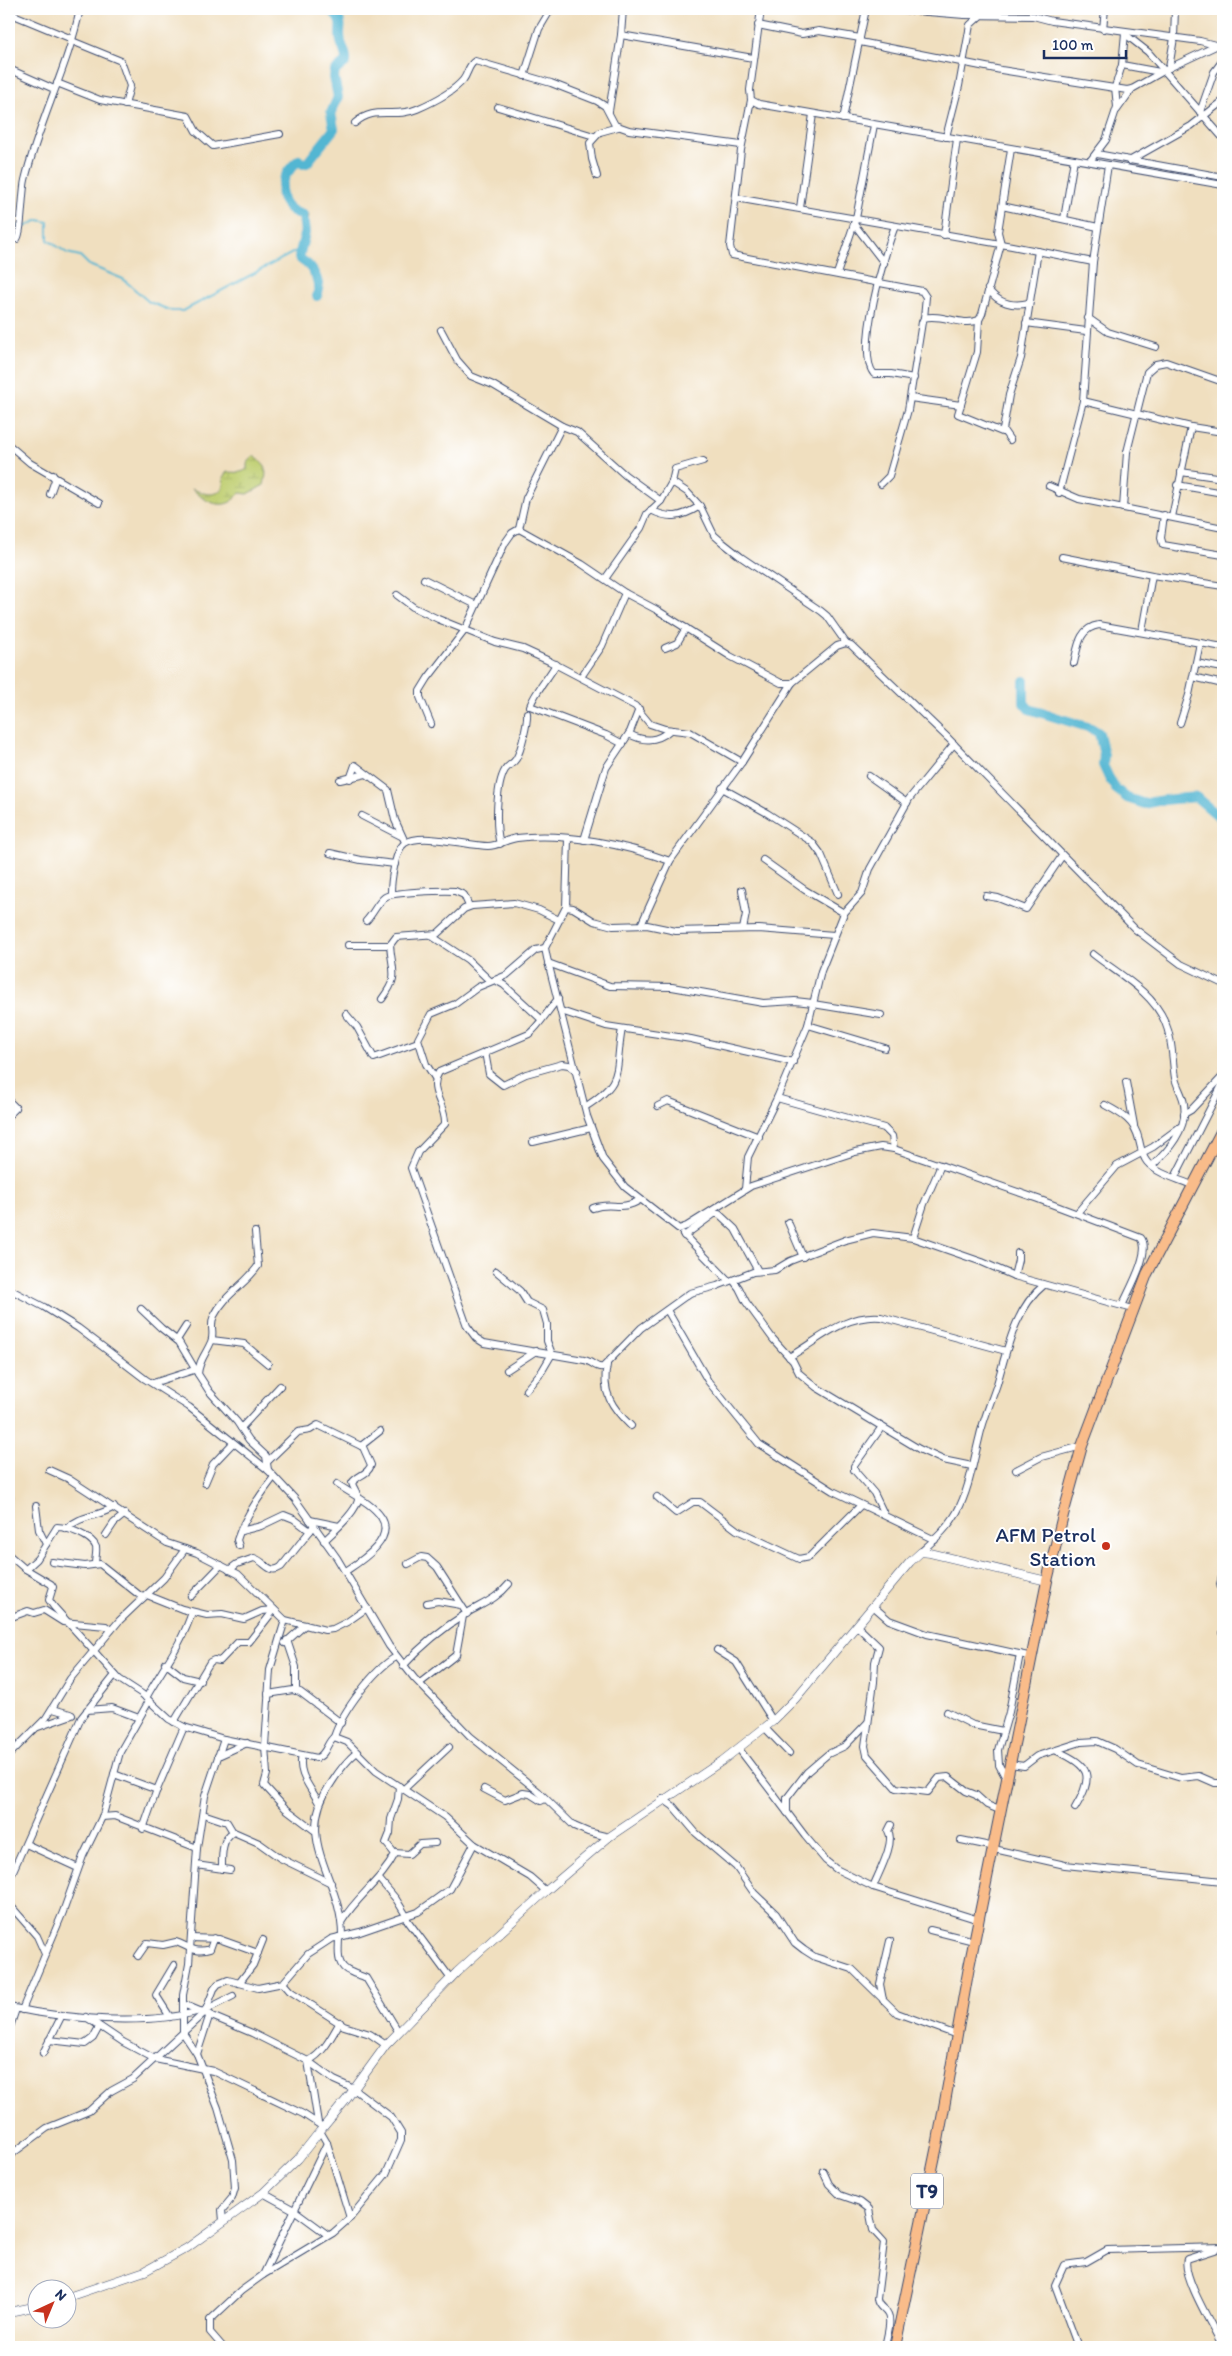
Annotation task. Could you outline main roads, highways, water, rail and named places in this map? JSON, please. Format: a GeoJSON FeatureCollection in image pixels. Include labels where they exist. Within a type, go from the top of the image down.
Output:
{"type":"FeatureCollection","features":[{"type":"Feature","properties":{"kind":"highway","name":"T9"},"geometry":{"type":"LineString","coordinates":[[895,2347],[974,1941],[1034,1657],[1047,1581],[1082,1446],[1147,1274],[1223,1128]]}},
{"type":"Feature","properties":{"kind":"waterway"},"geometry":{"type":"LineString","coordinates":[[317,296],[318,284],[315,276],[311,268],[299,257],[305,233],[303,215],[293,211],[286,205],[282,190],[286,174],[299,160],[303,164],[307,163],[334,129],[331,113],[338,97],[334,77],[335,71],[346,62],[346,59],[341,42],[339,19],[331,9]]}},
{"type":"Feature","properties":{"kind":"waterway"},"geometry":{"type":"LineString","coordinates":[[22,228],[39,220],[48,222],[48,240],[67,253],[80,256],[89,265],[123,279],[149,302],[172,311],[183,311],[300,249]]}},
{"type":"Feature","properties":{"kind":"waterway"},"geometry":{"type":"LineString","coordinates":[[9,222],[18,226]]}},
{"type":"Feature","properties":{"kind":"waterway"},"geometry":{"type":"LineString","coordinates":[[1024,681],[1024,703],[1029,709],[1091,728],[1099,733],[1104,755],[1103,765],[1116,789],[1127,798],[1145,804],[1163,800],[1196,797],[1223,820]]}},
{"type":"Feature","properties":{"kind":"place","name":"AFM Petrol Station"},"geometry":{"type":"Point","coordinates":[1106,1546]}}]}
